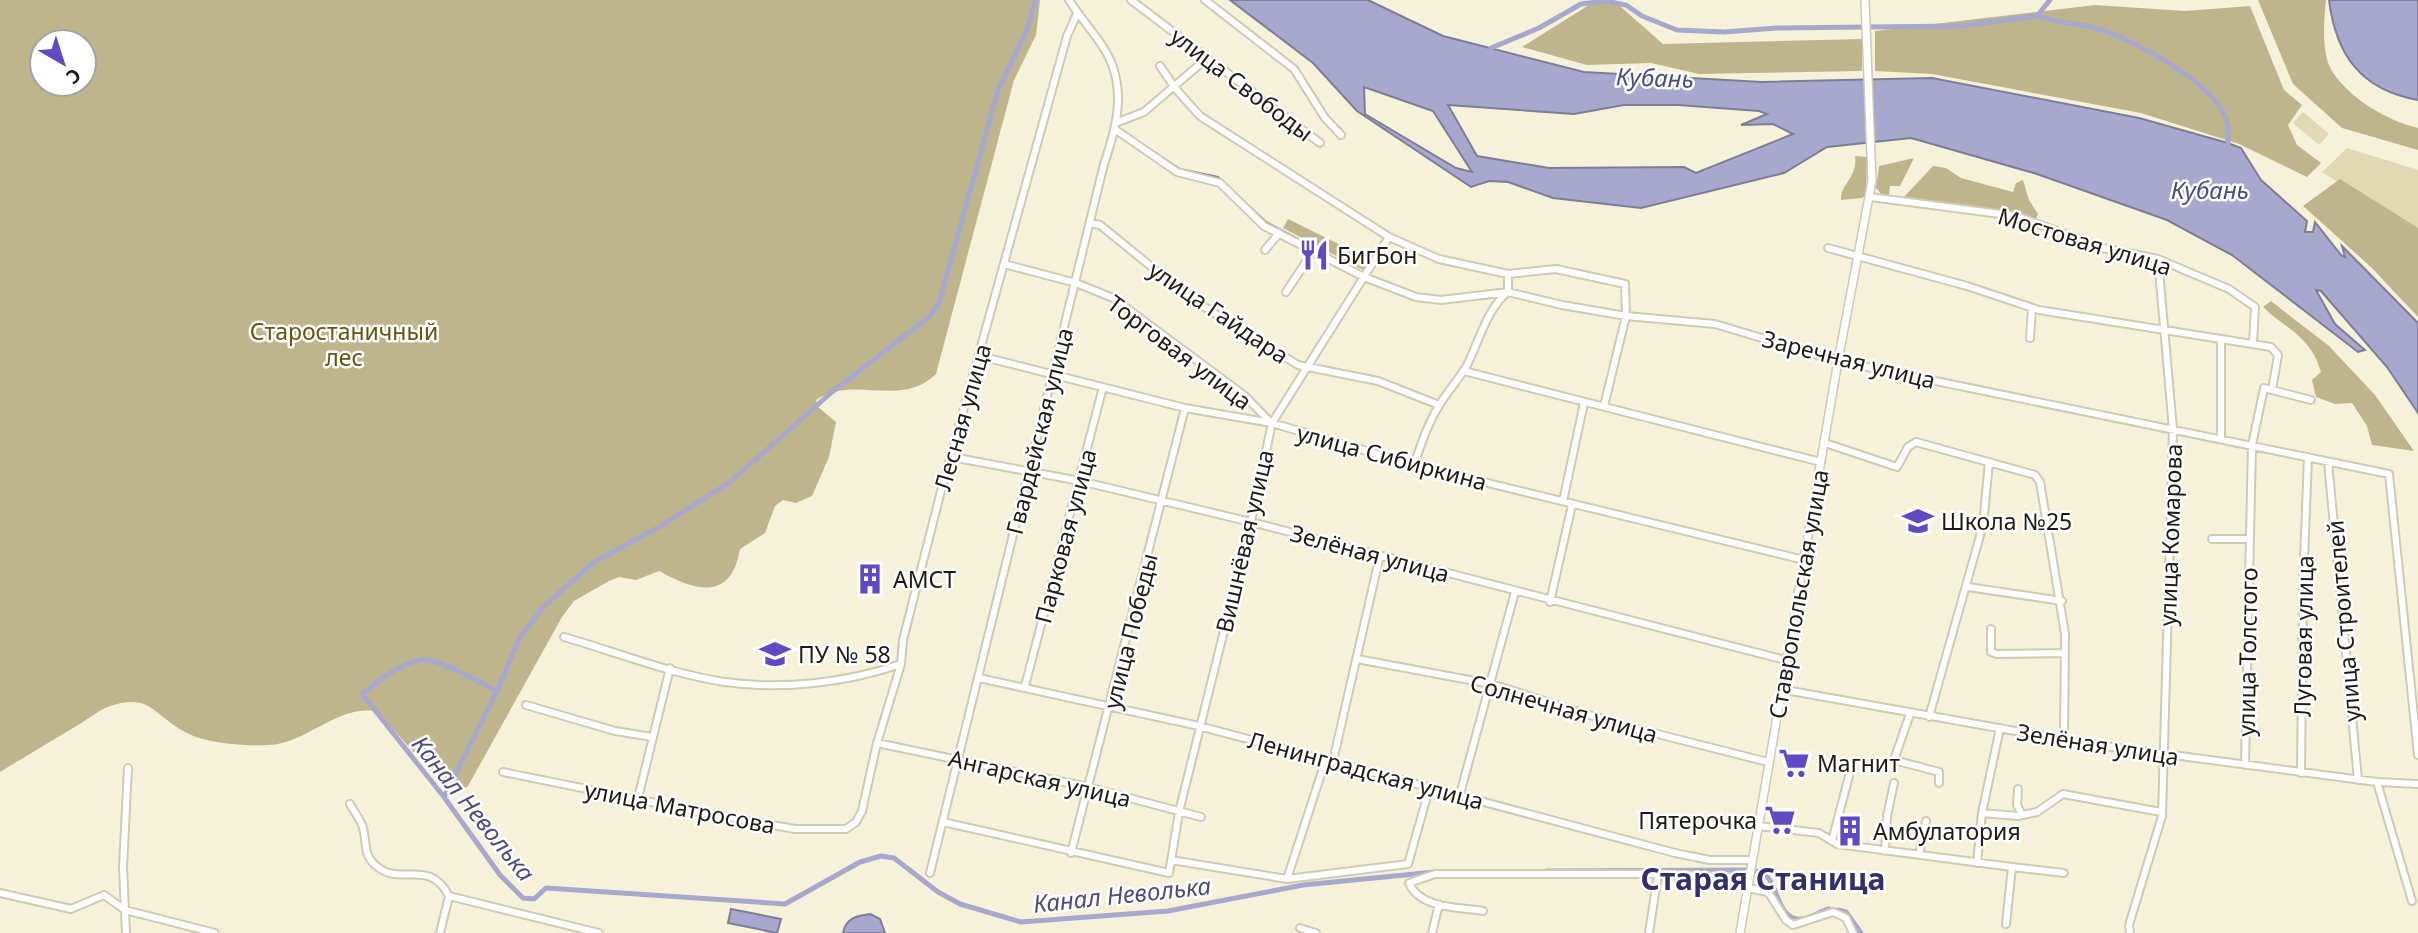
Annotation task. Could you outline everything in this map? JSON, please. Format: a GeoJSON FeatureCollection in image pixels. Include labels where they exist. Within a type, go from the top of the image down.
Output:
{"type":"FeatureCollection","features":[{"type":"Feature","properties":{"kind":"main road","name":"Ставропольская улица"},"geometry":{"type":"LineString","coordinates":[[1740,933],[1838,361],[1870,197],[1872,159],[1866,0]]}},
{"type":"Feature","properties":{"kind":"street","name":"Гвардейская улица"},"geometry":{"type":"LineString","coordinates":[[930,873],[1090,223],[1118,122],[1117,83],[1111,61],[1069,0]]}},
{"type":"Feature","properties":{"kind":"street","name":"улица Свободы"},"geometry":{"type":"LineString","coordinates":[[1131,0],[1320,143]]}},
{"type":"Feature","properties":{"kind":"street"},"geometry":{"type":"LineString","coordinates":[[1205,0],[1294,69],[1325,118],[1340,135]]}},
{"type":"Feature","properties":{"kind":"street","name":"Лесная улица"},"geometry":{"type":"LineString","coordinates":[[856,822],[862,811],[877,743],[901,664],[906,627],[1004,264],[1067,36],[1077,14]]}},
{"type":"Feature","properties":{"kind":"street"},"geometry":{"type":"LineString","coordinates":[[1118,122],[1144,113],[1206,59]]}},
{"type":"Feature","properties":{"kind":"street"},"geometry":{"type":"LineString","coordinates":[[1160,66],[1200,116],[1389,237],[1439,259],[1508,274],[1556,269],[1618,280],[1625,284],[1626,316],[1604,406]]}},
{"type":"Feature","properties":{"kind":"street","name":"Заречная улица"},"geometry":{"type":"LineString","coordinates":[[1116,130],[1177,172],[1220,183],[1264,226],[1364,277],[1416,297],[1441,300],[1508,292],[1626,316],[1715,324],[1838,361],[2389,474],[2418,755]]}},
{"type":"Feature","properties":{"kind":"street","name":"Мостовая улица"},"geometry":{"type":"LineString","coordinates":[[1870,197],[2016,216],[2113,251],[2158,259],[2229,289],[2255,307],[2253,343]]}},
{"type":"Feature","properties":{"kind":"street","name":"улица Гайдара"},"geometry":{"type":"LineString","coordinates":[[1090,223],[1100,225],[1190,298],[1298,365],[1377,381],[1439,405]]}},
{"type":"Feature","properties":{"kind":"street"},"geometry":{"type":"LineString","coordinates":[[1265,250],[1279,233]]}},
{"type":"Feature","properties":{"kind":"street","name":"Вишнёвая улица"},"geometry":{"type":"LineString","coordinates":[[1071,853],[1169,873],[1179,812],[1251,522],[1272,423],[1389,237]]}},
{"type":"Feature","properties":{"kind":"street"},"geometry":{"type":"LineString","coordinates":[[1828,248],[2032,308],[2253,343],[2277,350],[2272,390],[2311,400]]}},
{"type":"Feature","properties":{"kind":"street"},"geometry":{"type":"LineString","coordinates":[[1286,292],[1314,250]]}},
{"type":"Feature","properties":{"kind":"street","name":"улица Комарова"},"geometry":{"type":"LineString","coordinates":[[2130,933],[2129,925],[2161,823],[2173,429],[2158,259]]}},
{"type":"Feature","properties":{"kind":"street","name":"Торговая улица"},"geometry":{"type":"LineString","coordinates":[[1004,264],[1076,283],[1123,304],[1245,396],[1272,423]]}},
{"type":"Feature","properties":{"kind":"street"},"geometry":{"type":"LineString","coordinates":[[1414,465],[1439,405],[1464,370],[1483,334],[1494,302],[1508,292],[1508,274]]}},
{"type":"Feature","properties":{"kind":"street"},"geometry":{"type":"LineString","coordinates":[[2030,338],[2032,308]]}},
{"type":"Feature","properties":{"kind":"street"},"geometry":{"type":"LineString","coordinates":[[2221,339],[2221,438]]}},
{"type":"Feature","properties":{"kind":"street","name":"улица Сибиркина"},"geometry":{"type":"LineString","coordinates":[[980,356],[1185,408],[1272,423],[1414,465],[1804,560]]}},
{"type":"Feature","properties":{"kind":"street"},"geometry":{"type":"LineString","coordinates":[[1464,370],[1821,463]]}},
{"type":"Feature","properties":{"kind":"street","name":"Парковая улица"},"geometry":{"type":"LineString","coordinates":[[1026,686],[1103,387]]}},
{"type":"Feature","properties":{"kind":"street","name":"улица Толстого"},"geometry":{"type":"LineString","coordinates":[[2245,765],[2252,445],[2264,388],[2272,390]]}},
{"type":"Feature","properties":{"kind":"street"},"geometry":{"type":"LineString","coordinates":[[1563,501],[1584,403]]}},
{"type":"Feature","properties":{"kind":"street","name":"улица Победы"},"geometry":{"type":"LineString","coordinates":[[1071,853],[1185,408]]}},
{"type":"Feature","properties":{"kind":"street"},"geometry":{"type":"LineString","coordinates":[[1825,443],[1898,467],[1908,447],[1916,442],[2029,471],[2040,482],[2062,601],[2065,653],[2064,737]]}},
{"type":"Feature","properties":{"kind":"street","name":"Зелёная улица"},"geometry":{"type":"LineString","coordinates":[[952,457],[1080,481],[1251,522],[1786,660]]}},
{"type":"Feature","properties":{"kind":"street","name":"Луговая улица"},"geometry":{"type":"LineString","coordinates":[[2301,773],[2303,586],[2308,457]]}},
{"type":"Feature","properties":{"kind":"street"},"geometry":{"type":"LineString","coordinates":[[1929,717],[1936,682],[1968,587],[1983,525],[1989,462]]}},
{"type":"Feature","properties":{"kind":"street","name":"улица Строителей"},"geometry":{"type":"LineString","coordinates":[[2328,463],[2358,780]]}},
{"type":"Feature","properties":{"kind":"street"},"geometry":{"type":"LineString","coordinates":[[1550,601],[1572,505]]}},
{"type":"Feature","properties":{"kind":"street","name":"улица Толстого"},"geometry":{"type":"LineString","coordinates":[[2212,539],[2249,539]]}},
{"type":"Feature","properties":{"kind":"street"},"geometry":{"type":"LineString","coordinates":[[1287,879],[1330,760],[1357,659],[1380,555]]}},
{"type":"Feature","properties":{"kind":"street"},"geometry":{"type":"LineString","coordinates":[[1968,587],[2062,601]]}},
{"type":"Feature","properties":{"kind":"street"},"geometry":{"type":"LineString","coordinates":[[1460,794],[1515,592]]}},
{"type":"Feature","properties":{"kind":"street"},"geometry":{"type":"LineString","coordinates":[[1991,629],[1989,646],[1991,652],[1997,654],[2065,653]]}},
{"type":"Feature","properties":{"kind":"street"},"geometry":{"type":"LineString","coordinates":[[564,637],[723,682],[780,685],[832,680],[876,673],[901,664]]}},
{"type":"Feature","properties":{"kind":"street","name":"Солнечная улица"},"geometry":{"type":"LineString","coordinates":[[1357,659],[1491,684],[1618,724],[1769,762]]}},
{"type":"Feature","properties":{"kind":"street"},"geometry":{"type":"LineString","coordinates":[[638,798],[670,668]]}},
{"type":"Feature","properties":{"kind":"street","name":"Ленинградская улица"},"geometry":{"type":"LineString","coordinates":[[979,678],[1026,686],[1199,726],[1675,853],[1710,860],[1752,861]]}},
{"type":"Feature","properties":{"kind":"street","name":"Зелёная улица"},"geometry":{"type":"LineString","coordinates":[[1780,690],[2000,729],[2064,737],[2082,743],[2358,780],[2418,784]]}},
{"type":"Feature","properties":{"kind":"street"},"geometry":{"type":"LineString","coordinates":[[526,705],[615,731],[652,737]]}},
{"type":"Feature","properties":{"kind":"street"},"geometry":{"type":"LineString","coordinates":[[1910,714],[1894,760],[1939,772],[1939,783]]}},
{"type":"Feature","properties":{"kind":"street"},"geometry":{"type":"LineString","coordinates":[[1977,863],[1982,813],[2000,729]]}},
{"type":"Feature","properties":{"kind":"street","name":"Ангарская улица"},"geometry":{"type":"LineString","coordinates":[[877,743],[958,758],[1201,817]]}},
{"type":"Feature","properties":{"kind":"street"},"geometry":{"type":"LineString","coordinates":[[126,933],[128,768]]}},
{"type":"Feature","properties":{"kind":"street","name":"улица Матросова"},"geometry":{"type":"LineString","coordinates":[[503,772],[796,828],[846,829],[856,822]]}},
{"type":"Feature","properties":{"kind":"street"},"geometry":{"type":"LineString","coordinates":[[1832,841],[1849,776]]}},
{"type":"Feature","properties":{"kind":"street"},"geometry":{"type":"LineString","coordinates":[[2377,782],[2412,901]]}},
{"type":"Feature","properties":{"kind":"street"},"geometry":{"type":"LineString","coordinates":[[1885,851],[1887,816],[1894,783]]}},
{"type":"Feature","properties":{"kind":"street"},"geometry":{"type":"LineString","coordinates":[[1171,860],[1287,879],[1408,864],[1430,786]]}},
{"type":"Feature","properties":{"kind":"street"},"geometry":{"type":"LineString","coordinates":[[2018,789],[2017,805],[2022,815]]}},
{"type":"Feature","properties":{"kind":"street"},"geometry":{"type":"LineString","coordinates":[[1982,813],[2022,815],[2045,809],[2057,796],[2063,794],[2161,812]]}},
{"type":"Feature","properties":{"kind":"street"},"geometry":{"type":"LineString","coordinates":[[350,804],[363,828],[367,856],[377,867],[395,874],[429,875],[441,881],[449,896],[440,933]]}},
{"type":"Feature","properties":{"kind":"street"},"geometry":{"type":"LineString","coordinates":[[1919,855],[1926,821]]}},
{"type":"Feature","properties":{"kind":"street"},"geometry":{"type":"LineString","coordinates":[[943,822],[1071,853]]}},
{"type":"Feature","properties":{"kind":"street"},"geometry":{"type":"LineString","coordinates":[[1758,826],[1819,833],[1832,841],[1885,851],[2064,873]]}},
{"type":"Feature","properties":{"kind":"street"},"geometry":{"type":"LineString","coordinates":[[2006,925],[2012,867]]}},
{"type":"Feature","properties":{"kind":"street"},"geometry":{"type":"LineString","coordinates":[[1483,911],[1439,904],[1418,897],[1409,883],[1435,874],[1658,874],[1749,877]]}},
{"type":"Feature","properties":{"kind":"street"},"geometry":{"type":"LineString","coordinates":[[1649,933],[1658,874]]}},
{"type":"Feature","properties":{"kind":"street"},"geometry":{"type":"LineString","coordinates":[[1748,888],[1769,892],[1786,920],[1793,925],[1833,912],[1846,918],[1853,933]]}},
{"type":"Feature","properties":{"kind":"street"},"geometry":{"type":"LineString","coordinates":[[0,893],[71,909],[104,895],[125,910],[215,933]]}},
{"type":"Feature","properties":{"kind":"street"},"geometry":{"type":"LineString","coordinates":[[449,896],[599,933]]}},
{"type":"Feature","properties":{"kind":"street"},"geometry":{"type":"LineString","coordinates":[[1432,933],[1439,904]]}},
{"type":"Feature","properties":{"kind":"street"},"geometry":{"type":"LineString","coordinates":[[1300,928],[1316,933]]}},
{"type":"Feature","properties":{"kind":"shaded area"},"geometry":{"type":"Polygon","coordinates":[[[2303,112],[2329,134],[2319,145],[2293,123],[2303,112]]]}},
{"type":"Feature","properties":{"kind":"shaded area"},"geometry":{"type":"Polygon","coordinates":[[[2347,148],[2418,170],[2418,233],[2322,172],[2347,148]]]}},
{"type":"Feature","properties":{"kind":"green space","name":"Старостаничный лес"},"geometry":{"type":"Polygon","coordinates":[[[0,0],[1040,0],[1036,35],[1014,80],[936,374],[922,384],[908,389],[846,390],[816,400],[818,407],[836,422],[829,457],[812,496],[796,503],[783,500],[775,506],[765,533],[740,549],[729,578],[720,585],[698,587],[659,571],[636,580],[619,577],[574,601],[562,617],[468,786],[459,792],[449,792],[378,712],[351,713],[296,738],[269,745],[215,742],[194,736],[151,708],[135,702],[110,706],[0,772],[0,0]]]}},
{"type":"Feature","properties":{"kind":"green space"},"geometry":{"type":"Polygon","coordinates":[[[1597,0],[1613,0],[1663,44],[1862,39],[1862,71],[1699,74],[1651,63],[1587,65],[1522,47],[1597,0]]]}},
{"type":"Feature","properties":{"kind":"green space"},"geometry":{"type":"Polygon","coordinates":[[[2258,0],[2326,0],[2325,46],[2332,71],[2349,91],[2370,107],[2394,120],[2418,128],[2418,150],[2342,128],[2293,84],[2258,0]]]}},
{"type":"Feature","properties":{"kind":"green space"},"geometry":{"type":"Polygon","coordinates":[[[2095,5],[2185,11],[2250,6],[2284,90],[2302,105],[2288,125],[2297,145],[2321,163],[2307,177],[2239,144],[2141,113],[1932,74],[1875,71],[1875,31],[2095,5]]]}},
{"type":"Feature","properties":{"kind":"green space"},"geometry":{"type":"Polygon","coordinates":[[[1855,156],[1867,157],[1866,195],[1862,198],[1841,200],[1843,189],[1854,170],[1855,156]]]}},
{"type":"Feature","properties":{"kind":"green space"},"geometry":{"type":"Polygon","coordinates":[[[1914,158],[1900,186],[1890,186],[1889,196],[1882,195],[1876,188],[1879,166],[1914,158]]]}},
{"type":"Feature","properties":{"kind":"green space"},"geometry":{"type":"Polygon","coordinates":[[[1933,166],[1946,168],[1961,178],[2013,192],[2016,183],[2023,180],[2029,200],[2038,214],[2035,221],[1903,198],[1933,166]]]}},
{"type":"Feature","properties":{"kind":"green space"},"geometry":{"type":"Polygon","coordinates":[[[2340,179],[2418,228],[2418,317],[2371,267],[2303,206],[2340,179]]]}},
{"type":"Feature","properties":{"kind":"green space"},"geometry":{"type":"Polygon","coordinates":[[[1288,219],[1371,260],[1365,271],[1283,228],[1288,219]]]}},
{"type":"Feature","properties":{"kind":"green space"},"geometry":{"type":"Polygon","coordinates":[[[2271,301],[2329,346],[2375,395],[2414,451],[2372,445],[2367,426],[2352,403],[2335,404],[2316,397],[2312,380],[2321,372],[2316,360],[2297,335],[2263,307],[2271,301]]]}},
{"type":"Feature","properties":{"kind":"water","name":"Кубань"},"geometry":{"type":"Polygon","coordinates":[[[1230,0],[1368,0],[1443,36],[1584,72],[1762,82],[1932,78],[2139,118],[2228,143],[2241,148],[2261,180],[2307,221],[2305,232],[2313,232],[2315,222],[2341,255],[2345,257],[2342,246],[2418,323],[2418,413],[2387,367],[2321,291],[2316,290],[2335,324],[2365,350],[2358,352],[2232,255],[2167,220],[2037,174],[1911,138],[1827,147],[1784,173],[1641,208],[1553,198],[1508,182],[1489,181],[1471,187],[1357,111],[1313,63],[1230,0]],[[1364,87],[1365,114],[1456,168],[1472,172],[1433,111],[1364,87]],[[1448,105],[1477,156],[1549,168],[1684,167],[1696,173],[1793,134],[1773,124],[1741,125],[1767,114],[1759,111],[1678,105],[1624,105],[1574,114],[1448,105]]]}},
{"type":"Feature","properties":{"kind":"water"},"geometry":{"type":"Polygon","coordinates":[[[2329,0],[2418,0],[2418,100],[2381,88],[2355,67],[2338,37],[2329,0]]]}},
{"type":"Feature","properties":{"kind":"water"},"geometry":{"type":"Polygon","coordinates":[[[731,909],[781,919],[777,933],[728,923],[731,909]]]}},
{"type":"Feature","properties":{"kind":"water"},"geometry":{"type":"Polygon","coordinates":[[[870,914],[880,919],[885,933],[843,933],[852,919],[870,914]]]}},
{"type":"Feature","properties":{"kind":"waterway"},"geometry":{"type":"LineString","coordinates":[[444,797],[497,691],[520,637],[544,606],[594,562],[659,527],[730,482],[832,392],[930,316],[939,303],[998,90],[1026,32],[1036,0]]}},
{"type":"Feature","properties":{"kind":"waterway"},"geometry":{"type":"LineString","coordinates":[[2050,0],[2037,16],[2110,33],[2150,52],[2191,78],[2220,108],[2228,124],[2228,143]]}},
{"type":"Feature","properties":{"kind":"waterway"},"geometry":{"type":"LineString","coordinates":[[1491,48],[1539,28],[1581,4],[1605,1],[1626,5],[1642,16],[1677,30],[1724,32],[1777,28],[1959,26],[2037,16]]}},
{"type":"Feature","properties":{"kind":"waterway"},"geometry":{"type":"LineString","coordinates":[[1124,131],[1137,141]]}},
{"type":"Feature","properties":{"kind":"waterway"},"geometry":{"type":"LineString","coordinates":[[1151,150],[1180,169],[1218,177],[1266,222],[1363,273]]}},
{"type":"Feature","properties":{"kind":"waterway","name":"Канал Неволька"},"geometry":{"type":"LineString","coordinates":[[497,691],[448,666],[420,660],[397,669],[362,694],[444,797],[500,875],[523,898],[534,899],[546,888],[785,904],[860,862],[881,856],[894,858],[938,892],[960,904],[1021,922],[1168,911],[1303,885],[1435,872]]}},
{"type":"Feature","properties":{"kind":"waterway","name":"Канал Неволька"},"geometry":{"type":"LineString","coordinates":[[1546,871],[1746,870]]}},
{"type":"Feature","properties":{"kind":"waterway","name":"Канал Неволька"},"geometry":{"type":"LineString","coordinates":[[1755,871],[1763,873],[1769,879],[1789,916],[1805,919],[1829,909]]}},
{"type":"Feature","properties":{"kind":"waterway","name":"Канал Неволька"},"geometry":{"type":"LineString","coordinates":[[1838,910],[1846,912],[1861,933]]}},
{"type":"Feature","properties":{"kind":"place","name":"БигБон"},"geometry":{"type":"Point","coordinates":[1314,255]}},
{"type":"Feature","properties":{"kind":"place","name":"Школа №25"},"geometry":{"type":"Point","coordinates":[1918,521]}},
{"type":"Feature","properties":{"kind":"place","name":"АМСТ"},"geometry":{"type":"Point","coordinates":[870,579]}},
{"type":"Feature","properties":{"kind":"place","name":"ПУ № 58"},"geometry":{"type":"Point","coordinates":[775,654]}},
{"type":"Feature","properties":{"kind":"place","name":"Магнит"},"geometry":{"type":"Point","coordinates":[1794,763]}},
{"type":"Feature","properties":{"kind":"place","name":"Пятерочка"},"geometry":{"type":"Point","coordinates":[1780,820]}},
{"type":"Feature","properties":{"kind":"place","name":"Амбулатория"},"geometry":{"type":"Point","coordinates":[1850,831]}},
{"type":"Feature","properties":{"kind":"district","name":"Старая Станица"},"geometry":{"type":"Point","coordinates":[1763,878]}}]}
